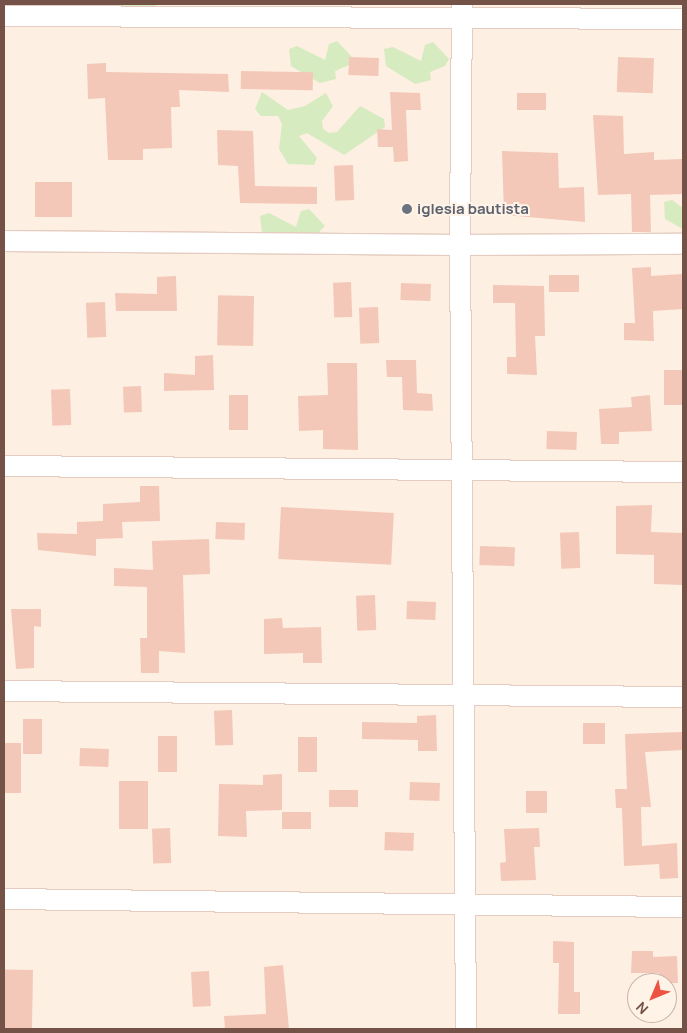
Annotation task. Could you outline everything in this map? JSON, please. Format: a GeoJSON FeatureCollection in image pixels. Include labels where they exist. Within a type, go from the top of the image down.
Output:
{"type":"FeatureCollection","features":[{"type":"Feature","properties":{"kind":"street"},"geometry":{"type":"LineString","coordinates":[[462,12],[460,245],[462,904],[466,1029]]}},
{"type":"Feature","properties":{"kind":"street"},"geometry":{"type":"LineString","coordinates":[[4,16],[462,12],[683,19]]}},
{"type":"Feature","properties":{"kind":"street"},"geometry":{"type":"LineString","coordinates":[[4,241],[460,245],[683,244]]}},
{"type":"Feature","properties":{"kind":"street"},"geometry":{"type":"LineString","coordinates":[[4,466],[683,472]]}},
{"type":"Feature","properties":{"kind":"street"},"geometry":{"type":"LineString","coordinates":[[4,691],[683,697]]}},
{"type":"Feature","properties":{"kind":"street"},"geometry":{"type":"LineString","coordinates":[[4,899],[683,906]]}},
{"type":"Feature","properties":{"kind":"green space"},"geometry":{"type":"Polygon","coordinates":[[[98,4],[158,4],[151,9],[104,11],[98,4]]]}},
{"type":"Feature","properties":{"kind":"green space"},"geometry":{"type":"Polygon","coordinates":[[[337,41],[353,58],[349,65],[335,71],[336,79],[320,83],[291,66],[289,49],[297,46],[325,60],[329,44],[337,41]]]}},
{"type":"Feature","properties":{"kind":"green space"},"geometry":{"type":"Polygon","coordinates":[[[433,42],[449,59],[445,66],[430,72],[431,80],[415,84],[386,66],[384,49],[393,47],[421,61],[425,45],[433,42]]]}},
{"type":"Feature","properties":{"kind":"green space"},"geometry":{"type":"Polygon","coordinates":[[[262,92],[288,110],[305,106],[326,93],[333,106],[322,121],[323,129],[329,133],[337,132],[360,106],[384,119],[385,127],[344,155],[307,133],[299,136],[317,158],[314,165],[288,164],[279,149],[282,124],[278,116],[261,116],[255,109],[262,92]]]}},
{"type":"Feature","properties":{"kind":"green space"},"geometry":{"type":"Polygon","coordinates":[[[672,200],[683,208],[683,229],[665,219],[664,202],[672,200]]]}},
{"type":"Feature","properties":{"kind":"green space"},"geometry":{"type":"Polygon","coordinates":[[[309,209],[325,226],[314,237],[267,239],[262,233],[260,216],[269,213],[296,227],[301,211],[309,209]]]}},
{"type":"Feature","properties":{"kind":"building"},"geometry":{"type":"Polygon","coordinates":[[[349,57],[379,58],[378,76],[348,75],[349,57]]]}},
{"type":"Feature","properties":{"kind":"building"},"geometry":{"type":"Polygon","coordinates":[[[618,57],[654,58],[653,93],[617,92],[618,57]]]}},
{"type":"Feature","properties":{"kind":"building"},"geometry":{"type":"Polygon","coordinates":[[[106,63],[106,72],[228,74],[229,92],[179,90],[180,107],[171,107],[172,148],[143,149],[143,160],[108,160],[105,98],[88,99],[87,64],[106,63]]]}},
{"type":"Feature","properties":{"kind":"building"},"geometry":{"type":"Polygon","coordinates":[[[241,71],[313,72],[313,90],[241,89],[241,71]]]}},
{"type":"Feature","properties":{"kind":"building"},"geometry":{"type":"Polygon","coordinates":[[[390,92],[420,93],[421,110],[406,110],[408,161],[394,162],[393,147],[378,147],[377,129],[392,130],[390,92]]]}},
{"type":"Feature","properties":{"kind":"building"},"geometry":{"type":"Polygon","coordinates":[[[517,93],[546,93],[546,110],[517,110],[517,93]]]}},
{"type":"Feature","properties":{"kind":"building"},"geometry":{"type":"Polygon","coordinates":[[[593,115],[623,116],[624,154],[654,152],[654,160],[682,159],[683,194],[650,195],[651,232],[632,232],[631,194],[598,195],[593,115]]]}},
{"type":"Feature","properties":{"kind":"building"},"geometry":{"type":"Polygon","coordinates":[[[217,130],[253,131],[255,186],[317,187],[317,204],[240,203],[238,166],[218,165],[217,130]]]}},
{"type":"Feature","properties":{"kind":"building"},"geometry":{"type":"Polygon","coordinates":[[[502,151],[558,153],[559,188],[584,187],[585,222],[504,215],[502,151]]]}},
{"type":"Feature","properties":{"kind":"building"},"geometry":{"type":"Polygon","coordinates":[[[353,165],[354,200],[335,201],[334,166],[353,165]]]}},
{"type":"Feature","properties":{"kind":"building"},"geometry":{"type":"Polygon","coordinates":[[[35,182],[72,182],[72,217],[35,217],[35,182]]]}},
{"type":"Feature","properties":{"kind":"building"},"geometry":{"type":"Polygon","coordinates":[[[651,267],[651,276],[683,274],[683,309],[653,311],[654,341],[624,340],[624,323],[635,323],[632,268],[651,267]]]}},
{"type":"Feature","properties":{"kind":"building"},"geometry":{"type":"Polygon","coordinates":[[[549,275],[579,275],[579,292],[549,292],[549,275]]]}},
{"type":"Feature","properties":{"kind":"building"},"geometry":{"type":"Polygon","coordinates":[[[176,276],[177,311],[116,311],[115,293],[157,294],[157,277],[176,276]]]}},
{"type":"Feature","properties":{"kind":"building"},"geometry":{"type":"Polygon","coordinates":[[[351,282],[352,317],[334,318],[333,283],[351,282]]]}},
{"type":"Feature","properties":{"kind":"building"},"geometry":{"type":"Polygon","coordinates":[[[401,283],[431,284],[430,301],[400,300],[401,283]]]}},
{"type":"Feature","properties":{"kind":"building"},"geometry":{"type":"Polygon","coordinates":[[[493,285],[544,286],[545,336],[535,336],[537,375],[507,374],[507,357],[516,357],[515,303],[493,303],[493,285]]]}},
{"type":"Feature","properties":{"kind":"building"},"geometry":{"type":"Polygon","coordinates":[[[218,295],[254,296],[253,346],[217,345],[218,295]]]}},
{"type":"Feature","properties":{"kind":"building"},"geometry":{"type":"Polygon","coordinates":[[[105,302],[106,337],[87,338],[86,303],[105,302]]]}},
{"type":"Feature","properties":{"kind":"building"},"geometry":{"type":"Polygon","coordinates":[[[378,307],[379,343],[360,344],[359,308],[378,307]]]}},
{"type":"Feature","properties":{"kind":"building"},"geometry":{"type":"Polygon","coordinates":[[[213,355],[214,390],[164,391],[164,373],[195,375],[195,356],[213,355]]]}},
{"type":"Feature","properties":{"kind":"building"},"geometry":{"type":"Polygon","coordinates":[[[386,360],[416,360],[417,393],[432,394],[433,411],[403,410],[402,377],[387,377],[386,360]]]}},
{"type":"Feature","properties":{"kind":"building"},"geometry":{"type":"Polygon","coordinates":[[[327,363],[357,363],[358,450],[323,449],[323,430],[299,431],[298,396],[328,395],[327,363]]]}},
{"type":"Feature","properties":{"kind":"building"},"geometry":{"type":"Polygon","coordinates":[[[664,370],[683,370],[683,405],[664,405],[664,370]]]}},
{"type":"Feature","properties":{"kind":"building"},"geometry":{"type":"Polygon","coordinates":[[[141,386],[142,412],[124,413],[123,387],[141,386]]]}},
{"type":"Feature","properties":{"kind":"building"},"geometry":{"type":"Polygon","coordinates":[[[70,389],[71,425],[52,426],[51,390],[70,389]]]}},
{"type":"Feature","properties":{"kind":"building"},"geometry":{"type":"Polygon","coordinates":[[[229,395],[248,395],[248,430],[229,430],[229,395]]]}},
{"type":"Feature","properties":{"kind":"building"},"geometry":{"type":"Polygon","coordinates":[[[650,395],[652,431],[619,432],[619,444],[601,444],[599,409],[632,407],[631,397],[650,395]]]}},
{"type":"Feature","properties":{"kind":"building"},"geometry":{"type":"Polygon","coordinates":[[[547,431],[577,432],[576,450],[546,449],[547,431]]]}},
{"type":"Feature","properties":{"kind":"building"},"geometry":{"type":"Polygon","coordinates":[[[140,486],[159,486],[160,521],[122,522],[123,538],[96,539],[96,556],[38,550],[37,533],[77,534],[77,522],[103,521],[103,504],[140,502],[140,486]]]}},
{"type":"Feature","properties":{"kind":"building"},"geometry":{"type":"Polygon","coordinates":[[[652,505],[651,532],[683,533],[683,585],[654,584],[654,555],[616,554],[616,506],[652,505]]]}},
{"type":"Feature","properties":{"kind":"building"},"geometry":{"type":"Polygon","coordinates":[[[281,507],[394,513],[391,565],[278,559],[281,507]]]}},
{"type":"Feature","properties":{"kind":"building"},"geometry":{"type":"Polygon","coordinates":[[[216,522],[245,523],[244,540],[215,539],[216,522]]]}},
{"type":"Feature","properties":{"kind":"building"},"geometry":{"type":"Polygon","coordinates":[[[579,532],[580,568],[561,569],[560,533],[579,532]]]}},
{"type":"Feature","properties":{"kind":"building"},"geometry":{"type":"Polygon","coordinates":[[[209,539],[210,574],[183,575],[185,653],[159,651],[159,673],[141,673],[140,638],[147,638],[147,587],[114,586],[114,568],[153,570],[152,541],[209,539]]]}},
{"type":"Feature","properties":{"kind":"building"},"geometry":{"type":"Polygon","coordinates":[[[480,546],[515,547],[514,566],[479,565],[480,546]]]}},
{"type":"Feature","properties":{"kind":"building"},"geometry":{"type":"Polygon","coordinates":[[[375,595],[376,630],[357,631],[356,596],[375,595]]]}},
{"type":"Feature","properties":{"kind":"building"},"geometry":{"type":"Polygon","coordinates":[[[407,601],[436,602],[435,620],[406,619],[407,601]]]}},
{"type":"Feature","properties":{"kind":"building"},"geometry":{"type":"Polygon","coordinates":[[[11,609],[41,609],[41,627],[34,626],[34,668],[16,669],[11,609]]]}},
{"type":"Feature","properties":{"kind":"building"},"geometry":{"type":"Polygon","coordinates":[[[282,618],[283,628],[321,627],[322,663],[303,663],[303,653],[264,654],[264,619],[282,618]]]}},
{"type":"Feature","properties":{"kind":"building"},"geometry":{"type":"Polygon","coordinates":[[[232,710],[233,745],[215,746],[214,711],[232,710]]]}},
{"type":"Feature","properties":{"kind":"building"},"geometry":{"type":"Polygon","coordinates":[[[436,715],[437,751],[418,751],[418,740],[362,739],[362,722],[417,723],[417,716],[436,715]]]}},
{"type":"Feature","properties":{"kind":"building"},"geometry":{"type":"Polygon","coordinates":[[[23,719],[42,719],[42,754],[23,754],[23,719]]]}},
{"type":"Feature","properties":{"kind":"building"},"geometry":{"type":"Polygon","coordinates":[[[583,723],[605,723],[605,744],[583,744],[583,723]]]}},
{"type":"Feature","properties":{"kind":"building"},"geometry":{"type":"Polygon","coordinates":[[[683,732],[683,750],[645,752],[651,807],[641,807],[642,846],[677,843],[678,878],[660,879],[659,864],[624,866],[622,808],[616,808],[615,789],[627,789],[625,734],[683,732]]]}},
{"type":"Feature","properties":{"kind":"building"},"geometry":{"type":"Polygon","coordinates":[[[158,736],[177,736],[177,772],[158,772],[158,736]]]}},
{"type":"Feature","properties":{"kind":"building"},"geometry":{"type":"Polygon","coordinates":[[[298,737],[317,737],[317,772],[298,772],[298,737]]]}},
{"type":"Feature","properties":{"kind":"building"},"geometry":{"type":"Polygon","coordinates":[[[4,743],[21,743],[21,793],[4,793],[4,743]]]}},
{"type":"Feature","properties":{"kind":"building"},"geometry":{"type":"Polygon","coordinates":[[[80,748],[109,749],[108,767],[79,766],[80,748]]]}},
{"type":"Feature","properties":{"kind":"building"},"geometry":{"type":"Polygon","coordinates":[[[282,774],[282,810],[246,811],[247,837],[218,836],[219,784],[263,785],[263,775],[282,774]]]}},
{"type":"Feature","properties":{"kind":"building"},"geometry":{"type":"Polygon","coordinates":[[[119,781],[148,781],[148,829],[119,829],[119,781]]]}},
{"type":"Feature","properties":{"kind":"building"},"geometry":{"type":"Polygon","coordinates":[[[410,782],[440,783],[439,801],[409,800],[410,782]]]}},
{"type":"Feature","properties":{"kind":"building"},"geometry":{"type":"Polygon","coordinates":[[[329,790],[358,790],[358,807],[329,807],[329,790]]]}},
{"type":"Feature","properties":{"kind":"building"},"geometry":{"type":"Polygon","coordinates":[[[526,791],[547,791],[547,813],[526,813],[526,791]]]}},
{"type":"Feature","properties":{"kind":"building"},"geometry":{"type":"Polygon","coordinates":[[[282,812],[311,812],[311,829],[282,829],[282,812]]]}},
{"type":"Feature","properties":{"kind":"building"},"geometry":{"type":"Polygon","coordinates":[[[170,828],[171,863],[153,864],[152,829],[170,828]]]}},
{"type":"Feature","properties":{"kind":"building"},"geometry":{"type":"Polygon","coordinates":[[[539,828],[540,847],[534,847],[536,880],[501,881],[500,863],[506,862],[504,829],[539,828]]]}},
{"type":"Feature","properties":{"kind":"building"},"geometry":{"type":"Polygon","coordinates":[[[385,832],[414,833],[413,851],[384,850],[385,832]]]}},
{"type":"Feature","properties":{"kind":"building"},"geometry":{"type":"Polygon","coordinates":[[[553,941],[574,942],[574,992],[580,992],[580,1014],[558,1014],[559,963],[553,963],[553,941]]]}},
{"type":"Feature","properties":{"kind":"building"},"geometry":{"type":"Polygon","coordinates":[[[632,951],[653,951],[653,957],[677,956],[678,983],[677,973],[631,973],[632,951]]]}},
{"type":"Feature","properties":{"kind":"building"},"geometry":{"type":"Polygon","coordinates":[[[283,965],[289,1029],[225,1029],[224,1016],[266,1014],[264,967],[283,965]]]}},
{"type":"Feature","properties":{"kind":"building"},"geometry":{"type":"Polygon","coordinates":[[[4,969],[33,970],[32,1029],[4,1029],[4,969]]]}},
{"type":"Feature","properties":{"kind":"building"},"geometry":{"type":"Polygon","coordinates":[[[209,971],[211,1006],[193,1007],[191,972],[209,971]]]}},
{"type":"Feature","properties":{"kind":"place","name":"iglesia bautista"},"geometry":{"type":"Point","coordinates":[407,209]}}]}
